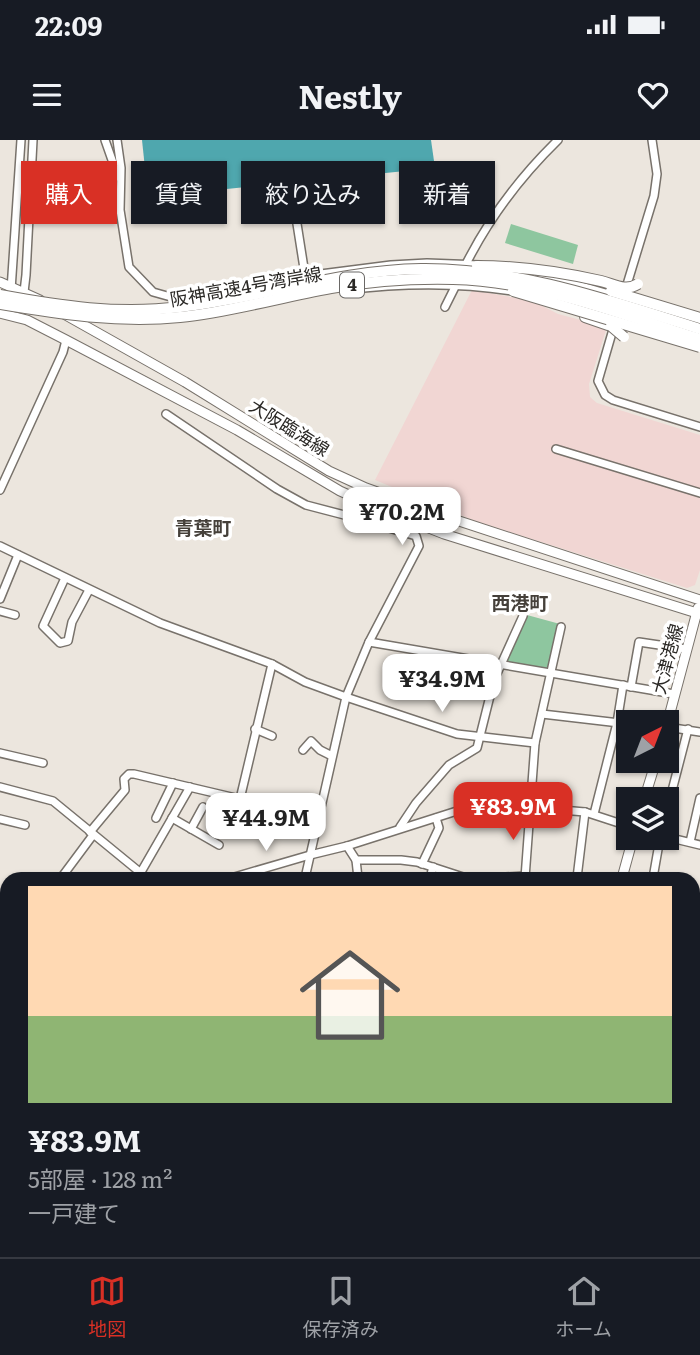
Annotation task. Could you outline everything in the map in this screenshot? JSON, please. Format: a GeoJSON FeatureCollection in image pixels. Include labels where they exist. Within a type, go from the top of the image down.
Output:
{"type":"FeatureCollection","features":[{"type":"Feature","properties":{"kind":"highway"},"geometry":{"type":"LineString","coordinates":[[420,274],[491,266],[543,271],[622,287],[638,284]]}},
{"type":"Feature","properties":{"kind":"highway"},"geometry":{"type":"LineString","coordinates":[[543,271],[700,321]]}},
{"type":"Feature","properties":{"kind":"highway","name":"阪神高速4号湾岸線"},"geometry":{"type":"LineString","coordinates":[[0,295],[72,306],[146,310],[205,304],[356,275],[480,272],[536,280],[700,329]]}},
{"type":"Feature","properties":{"kind":"highway"},"geometry":{"type":"LineString","coordinates":[[420,274],[483,284],[700,343]]}},
{"type":"Feature","properties":{"kind":"highway","name":"阪神高速4号湾岸線"},"geometry":{"type":"LineString","coordinates":[[0,304],[93,318],[158,318],[208,314],[420,274],[513,285],[570,299],[700,343]]}},
{"type":"Feature","properties":{"kind":"highway"},"geometry":{"type":"LineString","coordinates":[[537,299],[611,326],[625,337]]}},
{"type":"Feature","properties":{"kind":"main road","name":"大阪臨海線"},"geometry":{"type":"LineString","coordinates":[[0,282],[24,292],[185,382],[329,471],[366,488],[700,601]]}},
{"type":"Feature","properties":{"kind":"main road","name":"大阪臨海線"},"geometry":{"type":"LineString","coordinates":[[5,314],[27,320],[237,430],[340,491],[444,534],[698,613]]}},
{"type":"Feature","properties":{"kind":"main road","name":"大津港線"},"geometry":{"type":"LineString","coordinates":[[670,710],[700,601]]}},
{"type":"Feature","properties":{"kind":"main road"},"geometry":{"type":"LineString","coordinates":[[624,872],[630,850]]}},
{"type":"Feature","properties":{"kind":"street"},"geometry":{"type":"LineString","coordinates":[[5,314],[11,287],[21,140]]}},
{"type":"Feature","properties":{"kind":"street"},"geometry":{"type":"LineString","coordinates":[[5,314],[24,292],[33,140]]}},
{"type":"Feature","properties":{"kind":"street"},"geometry":{"type":"LineString","coordinates":[[105,140],[112,154],[119,184]]}},
{"type":"Feature","properties":{"kind":"street"},"geometry":{"type":"LineString","coordinates":[[117,140],[121,168],[120,210],[129,267],[153,292],[178,299],[267,286],[305,276],[391,265],[466,264],[541,274],[700,321]]}},
{"type":"Feature","properties":{"kind":"street"},"geometry":{"type":"LineString","coordinates":[[445,307],[481,236],[511,191],[558,140]]}},
{"type":"Feature","properties":{"kind":"street"},"geometry":{"type":"LineString","coordinates":[[652,140],[657,174],[654,196],[598,381],[605,395],[613,400],[700,428]]}},
{"type":"Feature","properties":{"kind":"street"},"geometry":{"type":"LineString","coordinates":[[297,224],[308,295]]}},
{"type":"Feature","properties":{"kind":"street"},"geometry":{"type":"LineString","coordinates":[[267,286],[308,295],[396,285],[457,284],[533,294],[700,343]]}},
{"type":"Feature","properties":{"kind":"street"},"geometry":{"type":"LineString","coordinates":[[0,490],[66,340]]}},
{"type":"Feature","properties":{"kind":"street"},"geometry":{"type":"LineString","coordinates":[[166,414],[306,505],[416,536],[419,546],[369,642],[346,697],[306,872]]}},
{"type":"Feature","properties":{"kind":"street"},"geometry":{"type":"LineString","coordinates":[[556,449],[700,493]]}},
{"type":"Feature","properties":{"kind":"street"},"geometry":{"type":"LineString","coordinates":[[352,517],[361,499]]}},
{"type":"Feature","properties":{"kind":"street"},"geometry":{"type":"LineString","coordinates":[[0,546],[160,623],[272,664],[305,682],[457,734],[535,743]]}},
{"type":"Feature","properties":{"kind":"street"},"geometry":{"type":"LineString","coordinates":[[0,598],[18,555]]}},
{"type":"Feature","properties":{"kind":"street"},"geometry":{"type":"LineString","coordinates":[[65,578],[43,626],[60,643],[68,641],[72,622],[89,590]]}},
{"type":"Feature","properties":{"kind":"street"},"geometry":{"type":"LineString","coordinates":[[0,611],[15,615]]}},
{"type":"Feature","properties":{"kind":"street"},"geometry":{"type":"LineString","coordinates":[[400,827],[416,803],[449,765],[477,748],[488,697],[523,616]]}},
{"type":"Feature","properties":{"kind":"street"},"geometry":{"type":"LineString","coordinates":[[525,872],[535,743],[561,627]]}},
{"type":"Feature","properties":{"kind":"street"},"geometry":{"type":"LineString","coordinates":[[369,642],[674,694]]}},
{"type":"Feature","properties":{"kind":"street"},"geometry":{"type":"LineString","coordinates":[[621,710],[639,642],[686,649]]}},
{"type":"Feature","properties":{"kind":"street"},"geometry":{"type":"LineString","coordinates":[[240,799],[272,664]]}},
{"type":"Feature","properties":{"kind":"street"},"geometry":{"type":"LineString","coordinates":[[542,713],[616,723]]}},
{"type":"Feature","properties":{"kind":"street"},"geometry":{"type":"LineString","coordinates":[[594,814],[616,727]]}},
{"type":"Feature","properties":{"kind":"street"},"geometry":{"type":"LineString","coordinates":[[679,728],[700,732]]}},
{"type":"Feature","properties":{"kind":"street"},"geometry":{"type":"LineString","coordinates":[[255,729],[272,736]]}},
{"type":"Feature","properties":{"kind":"street"},"geometry":{"type":"LineString","coordinates":[[673,787],[688,729]]}},
{"type":"Feature","properties":{"kind":"street"},"geometry":{"type":"LineString","coordinates":[[303,750],[312,741],[320,750],[332,756]]}},
{"type":"Feature","properties":{"kind":"street"},"geometry":{"type":"LineString","coordinates":[[0,753],[43,763]]}},
{"type":"Feature","properties":{"kind":"street"},"geometry":{"type":"LineString","coordinates":[[65,872],[125,790],[124,779],[128,774],[240,799],[316,830]]}},
{"type":"Feature","properties":{"kind":"street"},"geometry":{"type":"LineString","coordinates":[[156,818],[173,783]]}},
{"type":"Feature","properties":{"kind":"street"},"geometry":{"type":"LineString","coordinates":[[0,787],[53,802],[141,872],[190,787]]}},
{"type":"Feature","properties":{"kind":"street"},"geometry":{"type":"LineString","coordinates":[[690,842],[700,798]]}},
{"type":"Feature","properties":{"kind":"street"},"geometry":{"type":"LineString","coordinates":[[252,872],[347,846],[460,810],[492,804],[585,812],[616,822]]}},
{"type":"Feature","properties":{"kind":"street"},"geometry":{"type":"LineString","coordinates":[[191,828],[203,807]]}},
{"type":"Feature","properties":{"kind":"street"},"geometry":{"type":"LineString","coordinates":[[578,872],[585,812]]}},
{"type":"Feature","properties":{"kind":"street"},"geometry":{"type":"LineString","coordinates":[[172,818],[219,845]]}},
{"type":"Feature","properties":{"kind":"street"},"geometry":{"type":"LineString","coordinates":[[422,864],[439,828],[436,818]]}},
{"type":"Feature","properties":{"kind":"street"},"geometry":{"type":"LineString","coordinates":[[0,819],[25,825]]}},
{"type":"Feature","properties":{"kind":"street"},"geometry":{"type":"LineString","coordinates":[[679,840],[700,845]]}},
{"type":"Feature","properties":{"kind":"street"},"geometry":{"type":"LineString","coordinates":[[347,846],[356,860],[357,872]]}},
{"type":"Feature","properties":{"kind":"street"},"geometry":{"type":"LineString","coordinates":[[654,872],[658,850]]}},
{"type":"Feature","properties":{"kind":"street"},"geometry":{"type":"LineString","coordinates":[[356,860],[401,860],[448,872]]}},
{"type":"Feature","properties":{"kind":"street"},"geometry":{"type":"LineString","coordinates":[[432,872],[433,867]]}},
{"type":"Feature","properties":{"kind":"shaded area"},"geometry":{"type":"Polygon","coordinates":[[[472,290],[533,301],[558,314],[607,327],[589,384],[590,397],[597,403],[700,435],[700,570],[695,585],[687,588],[475,521],[375,480],[472,290]]]}},
{"type":"Feature","properties":{"kind":"green space"},"geometry":{"type":"Polygon","coordinates":[[[511,224],[578,245],[573,264],[505,243],[511,224]]]}},
{"type":"Feature","properties":{"kind":"green space"},"geometry":{"type":"Polygon","coordinates":[[[527,615],[560,624],[549,669],[505,662],[527,615]]]}},
{"type":"Feature","properties":{"kind":"water"},"geometry":{"type":"Polygon","coordinates":[[[142,140],[431,140],[434,161],[399,161],[399,172],[385,173],[385,161],[241,161],[241,188],[227,189],[227,161],[144,161],[142,140]]]}},
{"type":"Feature","properties":{"kind":"district","name":"青葉町"},"geometry":{"type":"Point","coordinates":[203,528]}},
{"type":"Feature","properties":{"kind":"district","name":"西港町"},"geometry":{"type":"Point","coordinates":[520,603]}}]}
